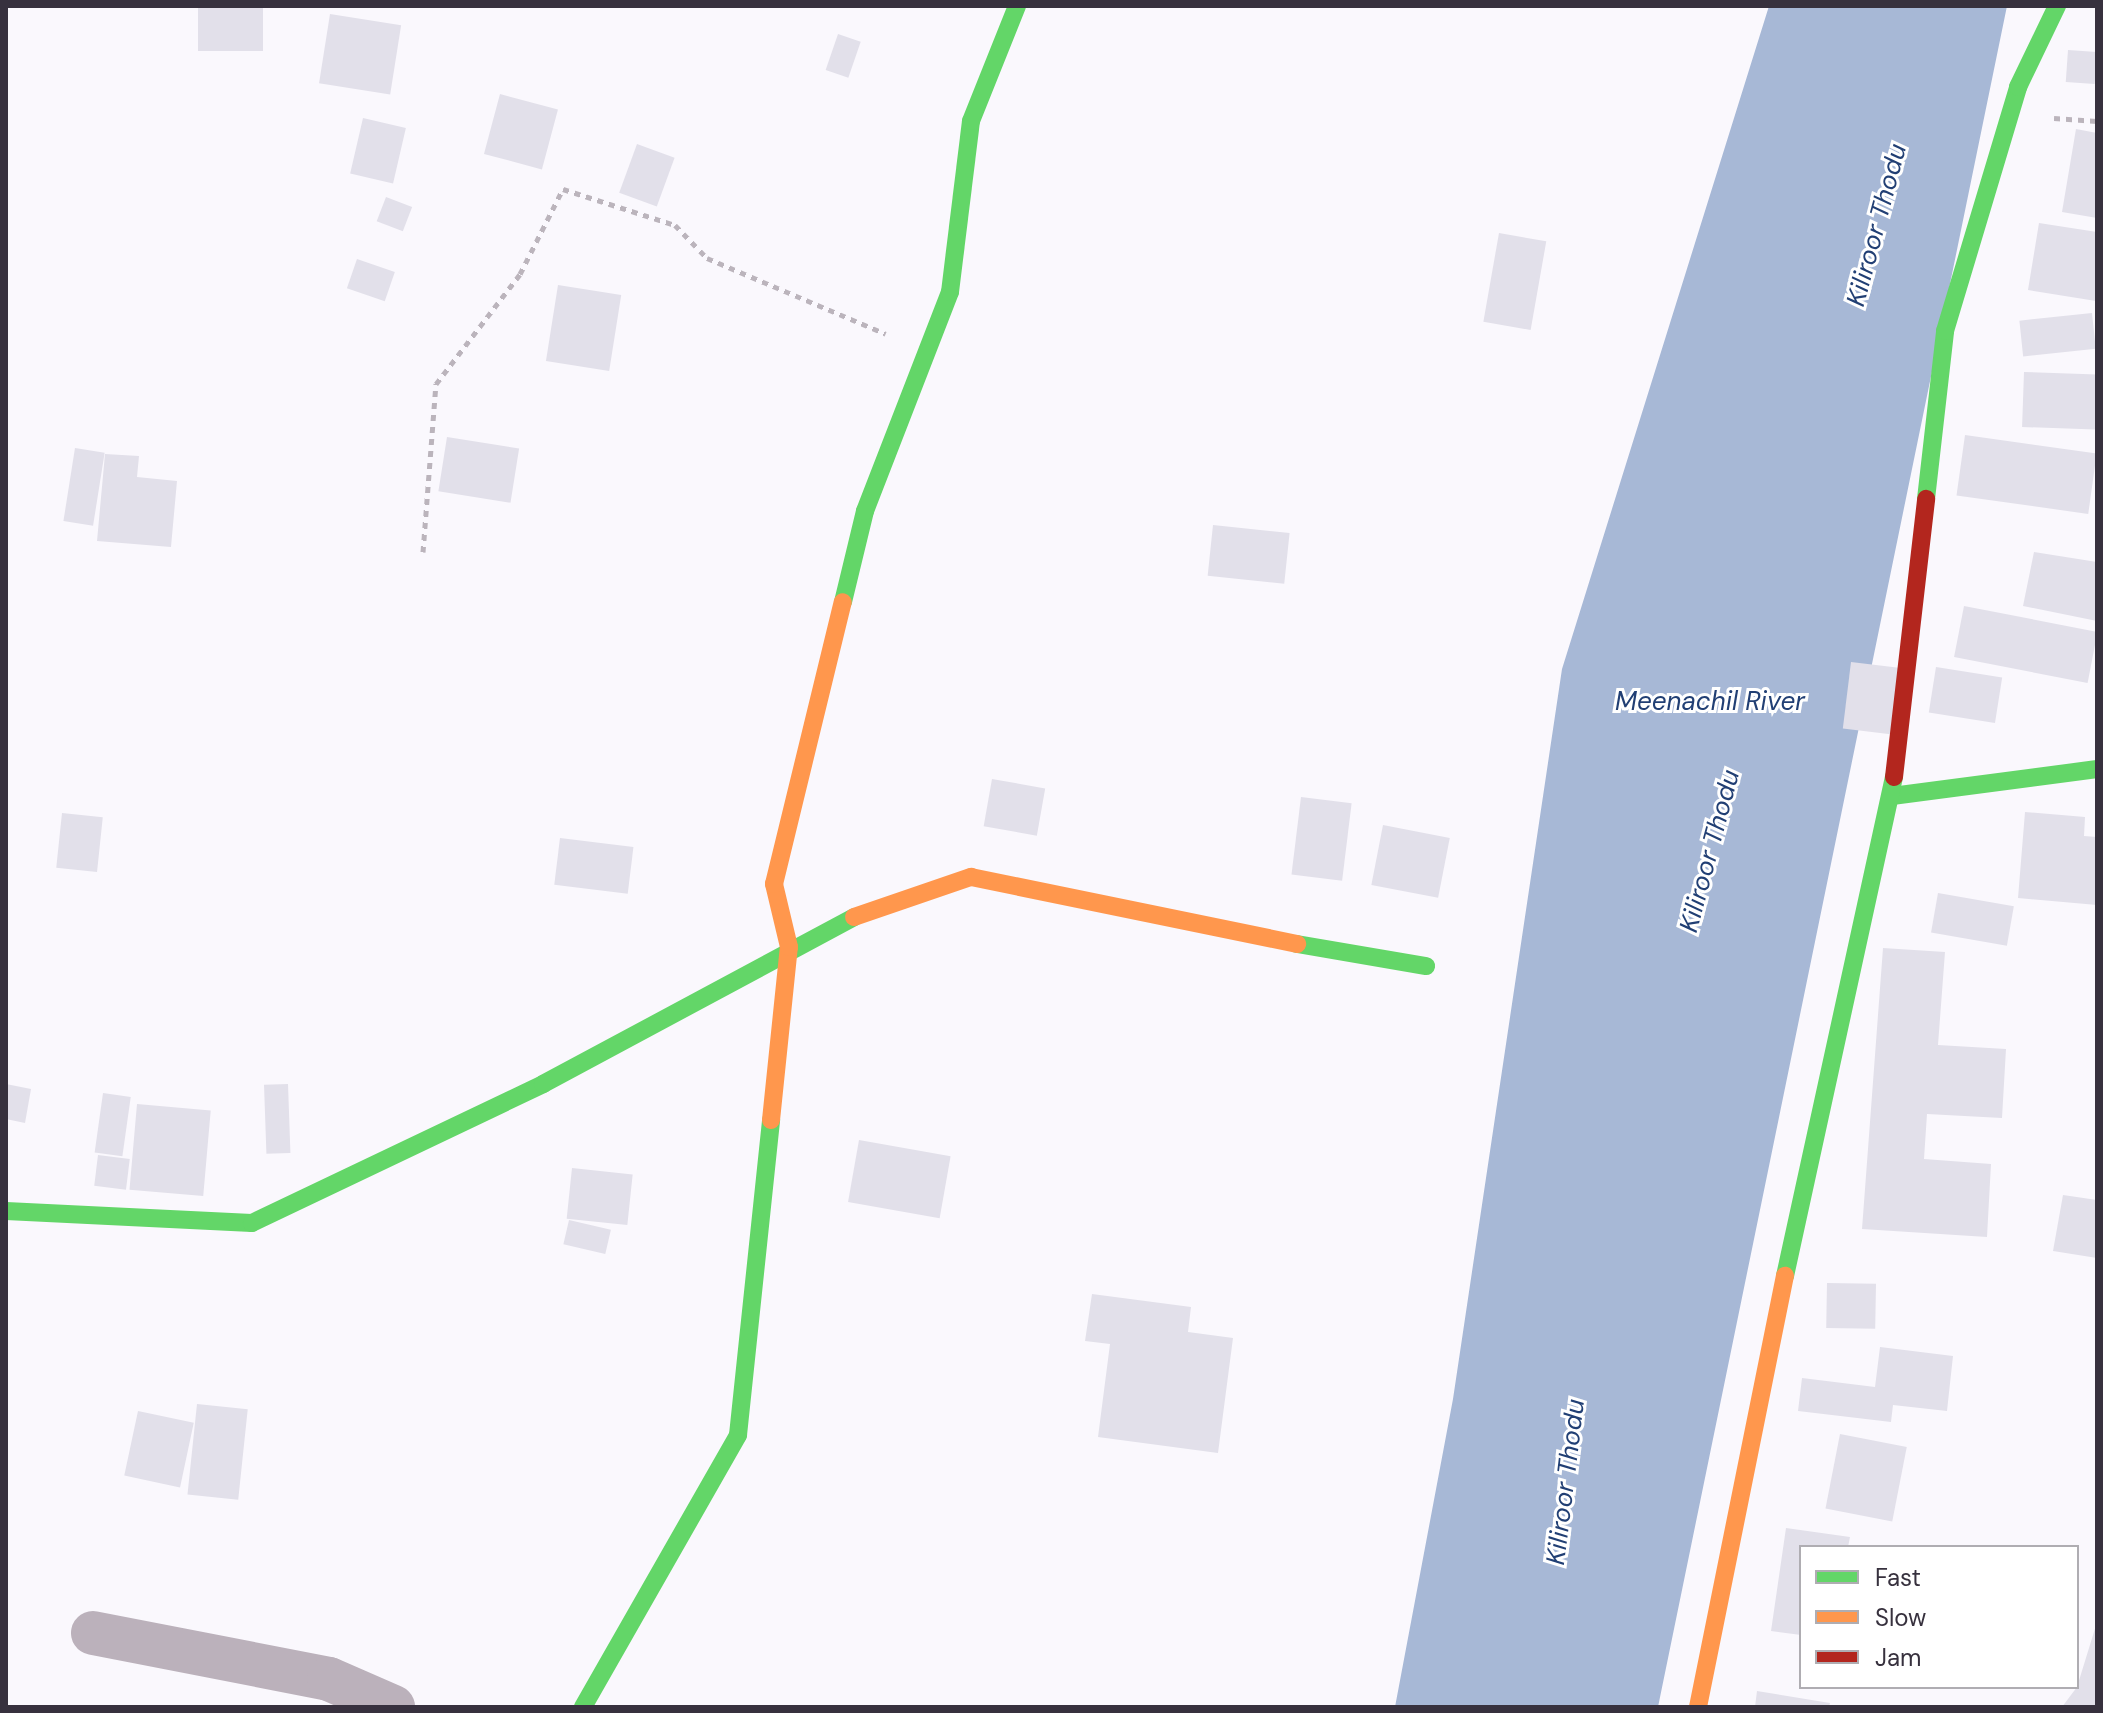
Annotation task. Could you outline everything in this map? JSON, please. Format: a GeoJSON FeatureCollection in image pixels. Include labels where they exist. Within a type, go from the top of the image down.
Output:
{"type":"FeatureCollection","features":[{"type":"Feature","properties":{"kind":"street"},"geometry":{"type":"LineString","coordinates":[[583,1707],[738,1435],[789,947],[774,884],[818,690],[865,511],[950,292],[971,121],[1017,6]]}},
{"type":"Feature","properties":{"kind":"street"},"geometry":{"type":"LineString","coordinates":[[1698,1707],[1831,1045],[1892,796],[1945,331],[2018,87],[2057,6]]}},
{"type":"Feature","properties":{"kind":"street"},"geometry":{"type":"LineString","coordinates":[[1892,796],[2097,769]]}},
{"type":"Feature","properties":{"kind":"street"},"geometry":{"type":"LineString","coordinates":[[6,1211],[252,1223],[543,1084],[789,947],[930,885],[971,877],[1150,919],[1426,966]]}},
{"type":"Feature","properties":{"kind":"street"},"geometry":{"type":"LineString","coordinates":[[93,1633],[329,1679],[393,1707]]}},
{"type":"Feature","properties":{"kind":"path"},"geometry":{"type":"LineString","coordinates":[[423,552],[436,384],[520,274],[563,189],[675,225],[707,258],[927,352]]}},
{"type":"Feature","properties":{"kind":"water","name":"Meenachil River"},"geometry":{"type":"Polygon","coordinates":[[[1769,6],[2007,6],[1658,1707],[1395,1707],[1453,1399],[1562,669],[1769,6]]]}},
{"type":"Feature","properties":{"kind":"building"},"geometry":{"type":"Polygon","coordinates":[[[198,6],[263,6],[263,51],[198,51],[198,6]]]}},
{"type":"Feature","properties":{"kind":"building"},"geometry":{"type":"Polygon","coordinates":[[[330,14],[401,25],[390,94],[319,83],[330,14]]]}},
{"type":"Feature","properties":{"kind":"building"},"geometry":{"type":"Polygon","coordinates":[[[838,34],[861,42],[848,78],[826,70],[838,34]]]}},
{"type":"Feature","properties":{"kind":"building"},"geometry":{"type":"Polygon","coordinates":[[[2068,50],[2097,52],[2095,84],[2066,82],[2068,50]]]}},
{"type":"Feature","properties":{"kind":"building"},"geometry":{"type":"Polygon","coordinates":[[[500,94],[558,110],[542,169],[484,154],[500,94]]]}},
{"type":"Feature","properties":{"kind":"building"},"geometry":{"type":"Polygon","coordinates":[[[363,118],[406,128],[393,183],[350,174],[363,118]]]}},
{"type":"Feature","properties":{"kind":"building"},"geometry":{"type":"Polygon","coordinates":[[[2076,129],[2097,133],[2097,218],[2062,212],[2076,129]]]}},
{"type":"Feature","properties":{"kind":"building"},"geometry":{"type":"Polygon","coordinates":[[[637,144],[675,158],[657,207],[619,193],[637,144]]]}},
{"type":"Feature","properties":{"kind":"building"},"geometry":{"type":"Polygon","coordinates":[[[386,197],[412,207],[403,231],[377,221],[386,197]]]}},
{"type":"Feature","properties":{"kind":"building"},"geometry":{"type":"Polygon","coordinates":[[[2039,223],[2097,232],[2096,301],[2028,290],[2039,223]]]}},
{"type":"Feature","properties":{"kind":"building"},"geometry":{"type":"Polygon","coordinates":[[[1499,233],[1546,241],[1531,330],[1483,322],[1499,233]]]}},
{"type":"Feature","properties":{"kind":"building"},"geometry":{"type":"Polygon","coordinates":[[[357,259],[395,272],[385,301],[347,288],[357,259]]]}},
{"type":"Feature","properties":{"kind":"building"},"geometry":{"type":"Polygon","coordinates":[[[558,285],[621,295],[609,371],[546,361],[558,285]]]}},
{"type":"Feature","properties":{"kind":"building"},"geometry":{"type":"Polygon","coordinates":[[[2092,313],[2096,349],[2023,356],[2019,321],[2092,313]]]}},
{"type":"Feature","properties":{"kind":"building"},"geometry":{"type":"Polygon","coordinates":[[[2024,372],[2097,375],[2095,430],[2022,427],[2024,372]]]}},
{"type":"Feature","properties":{"kind":"building"},"geometry":{"type":"Polygon","coordinates":[[[1965,435],[2097,454],[2088,514],[1957,495],[1965,435]]]}},
{"type":"Feature","properties":{"kind":"building"},"geometry":{"type":"Polygon","coordinates":[[[447,437],[519,448],[510,503],[438,491],[447,437]]]}},
{"type":"Feature","properties":{"kind":"building"},"geometry":{"type":"Polygon","coordinates":[[[75,448],[105,453],[93,526],[63,521],[75,448]]]}},
{"type":"Feature","properties":{"kind":"building"},"geometry":{"type":"Polygon","coordinates":[[[105,454],[139,456],[137,477],[177,481],[171,547],[97,541],[105,454]]]}},
{"type":"Feature","properties":{"kind":"building"},"geometry":{"type":"Polygon","coordinates":[[[1213,525],[1290,533],[1284,584],[1208,576],[1213,525]]]}},
{"type":"Feature","properties":{"kind":"building"},"geometry":{"type":"Polygon","coordinates":[[[2034,552],[2097,562],[2097,621],[2023,606],[2034,552]]]}},
{"type":"Feature","properties":{"kind":"building"},"geometry":{"type":"Polygon","coordinates":[[[1964,606],[2097,632],[2088,683],[1954,657],[1964,606]]]}},
{"type":"Feature","properties":{"kind":"building"},"geometry":{"type":"Polygon","coordinates":[[[1851,662],[1899,668],[1890,734],[1843,729],[1851,662]]]}},
{"type":"Feature","properties":{"kind":"building"},"geometry":{"type":"Polygon","coordinates":[[[1936,667],[2002,677],[1995,723],[1929,712],[1936,667]]]}},
{"type":"Feature","properties":{"kind":"building"},"geometry":{"type":"Polygon","coordinates":[[[992,779],[1045,788],[1037,836],[984,826],[992,779]]]}},
{"type":"Feature","properties":{"kind":"building"},"geometry":{"type":"Polygon","coordinates":[[[1301,797],[1352,803],[1342,881],[1291,874],[1301,797]]]}},
{"type":"Feature","properties":{"kind":"building"},"geometry":{"type":"Polygon","coordinates":[[[2025,812],[2085,817],[2084,836],[2097,837],[2097,905],[2018,898],[2025,812]]]}},
{"type":"Feature","properties":{"kind":"building"},"geometry":{"type":"Polygon","coordinates":[[[62,813],[103,817],[97,872],[56,868],[62,813]]]}},
{"type":"Feature","properties":{"kind":"building"},"geometry":{"type":"Polygon","coordinates":[[[1383,825],[1450,838],[1438,898],[1371,885],[1383,825]]]}},
{"type":"Feature","properties":{"kind":"building"},"geometry":{"type":"Polygon","coordinates":[[[560,838],[633,847],[628,894],[554,885],[560,838]]]}},
{"type":"Feature","properties":{"kind":"building"},"geometry":{"type":"Polygon","coordinates":[[[1938,893],[2014,906],[2007,946],[1931,932],[1938,893]]]}},
{"type":"Feature","properties":{"kind":"building"},"geometry":{"type":"Polygon","coordinates":[[[1883,948],[1945,952],[1938,1045],[2006,1049],[2002,1118],[1927,1114],[1924,1159],[1991,1164],[1987,1237],[1862,1229],[1883,948]]]}},
{"type":"Feature","properties":{"kind":"building"},"geometry":{"type":"Polygon","coordinates":[[[6,1084],[31,1089],[25,1123],[6,1119],[6,1084]]]}},
{"type":"Feature","properties":{"kind":"building"},"geometry":{"type":"Polygon","coordinates":[[[288,1084],[290,1153],[266,1154],[264,1085],[288,1084]]]}},
{"type":"Feature","properties":{"kind":"building"},"geometry":{"type":"Polygon","coordinates":[[[103,1093],[131,1097],[122,1156],[95,1152],[103,1093]]]}},
{"type":"Feature","properties":{"kind":"building"},"geometry":{"type":"Polygon","coordinates":[[[137,1104],[211,1110],[203,1196],[130,1190],[137,1104]]]}},
{"type":"Feature","properties":{"kind":"building"},"geometry":{"type":"Polygon","coordinates":[[[859,1140],[951,1156],[940,1218],[848,1202],[859,1140]]]}},
{"type":"Feature","properties":{"kind":"building"},"geometry":{"type":"Polygon","coordinates":[[[98,1155],[130,1159],[126,1190],[94,1186],[98,1155]]]}},
{"type":"Feature","properties":{"kind":"building"},"geometry":{"type":"Polygon","coordinates":[[[572,1168],[633,1174],[627,1225],[567,1219],[572,1168]]]}},
{"type":"Feature","properties":{"kind":"building"},"geometry":{"type":"Polygon","coordinates":[[[2063,1195],[2097,1200],[2097,1258],[2053,1251],[2063,1195]]]}},
{"type":"Feature","properties":{"kind":"building"},"geometry":{"type":"Polygon","coordinates":[[[569,1220],[611,1230],[605,1254],[563,1244],[569,1220]]]}},
{"type":"Feature","properties":{"kind":"building"},"geometry":{"type":"Polygon","coordinates":[[[1827,1283],[1876,1284],[1875,1329],[1826,1328],[1827,1283]]]}},
{"type":"Feature","properties":{"kind":"building"},"geometry":{"type":"Polygon","coordinates":[[[1092,1294],[1191,1307],[1188,1332],[1233,1338],[1218,1453],[1098,1437],[1110,1344],[1085,1341],[1092,1294]]]}},
{"type":"Feature","properties":{"kind":"building"},"geometry":{"type":"Polygon","coordinates":[[[1880,1347],[1953,1356],[1947,1411],[1893,1405],[1891,1422],[1798,1411],[1802,1378],[1875,1387],[1880,1347]]]}},
{"type":"Feature","properties":{"kind":"building"},"geometry":{"type":"Polygon","coordinates":[[[197,1404],[248,1409],[238,1500],[187,1495],[197,1404]]]}},
{"type":"Feature","properties":{"kind":"building"},"geometry":{"type":"Polygon","coordinates":[[[138,1411],[194,1423],[180,1487],[124,1476],[138,1411]]]}},
{"type":"Feature","properties":{"kind":"building"},"geometry":{"type":"Polygon","coordinates":[[[1840,1434],[1907,1447],[1892,1522],[1825,1509],[1840,1434]]]}},
{"type":"Feature","properties":{"kind":"building"},"geometry":{"type":"Polygon","coordinates":[[[1786,1528],[1850,1537],[1848,1545],[1799,1545],[1799,1635],[1771,1631],[1786,1528]]]}},
{"type":"Feature","properties":{"kind":"building"},"geometry":{"type":"Polygon","coordinates":[[[2097,1622],[2097,1707],[2062,1707],[2076,1689],[2079,1689],[2097,1622]]]}},
{"type":"Feature","properties":{"kind":"building"},"geometry":{"type":"Polygon","coordinates":[[[1757,1691],[1830,1703],[1829,1707],[1755,1707],[1757,1691]]]}},
{"type":"Feature","properties":{"kind":"traffic: fast"},"geometry":{"type":"LineString","coordinates":[[843,602],[865,511],[950,292],[971,121],[1017,6]]}},
{"type":"Feature","properties":{"kind":"traffic: fast"},"geometry":{"type":"LineString","coordinates":[[1926,499],[1945,331],[2018,87],[2057,6]]}},
{"type":"Feature","properties":{"kind":"traffic: fast"},"geometry":{"type":"LineString","coordinates":[[1892,796],[2097,769]]}},
{"type":"Feature","properties":{"kind":"traffic: fast"},"geometry":{"type":"LineString","coordinates":[[1785,1276],[1894,777]]}},
{"type":"Feature","properties":{"kind":"traffic: fast"},"geometry":{"type":"LineString","coordinates":[[6,1211],[252,1223],[543,1084],[854,917]]}},
{"type":"Feature","properties":{"kind":"traffic: fast"},"geometry":{"type":"LineString","coordinates":[[1297,944],[1426,966]]}},
{"type":"Feature","properties":{"kind":"traffic: fast"},"geometry":{"type":"LineString","coordinates":[[583,1707],[738,1435],[771,1120]]}},
{"type":"Feature","properties":{"kind":"traffic: slow"},"geometry":{"type":"LineString","coordinates":[[771,1120],[789,947],[774,884],[843,602]]}},
{"type":"Feature","properties":{"kind":"traffic: slow"},"geometry":{"type":"LineString","coordinates":[[854,917],[971,877],[1297,944]]}},
{"type":"Feature","properties":{"kind":"traffic: slow"},"geometry":{"type":"LineString","coordinates":[[1698,1707],[1785,1276]]}},
{"type":"Feature","properties":{"kind":"traffic: jam"},"geometry":{"type":"LineString","coordinates":[[1894,777],[1926,499]]}},
{"type":"Feature","properties":{"kind":"water label","name":"Kiliroor Thodu"},"geometry":{"type":"Point","coordinates":[1877,225]}},
{"type":"Feature","properties":{"kind":"water label","name":"Kiliroor Thodu"},"geometry":{"type":"Point","coordinates":[1710,851]}},
{"type":"Feature","properties":{"kind":"water label","name":"Kiliroor Thodu"},"geometry":{"type":"Point","coordinates":[1566,1482]}}]}
